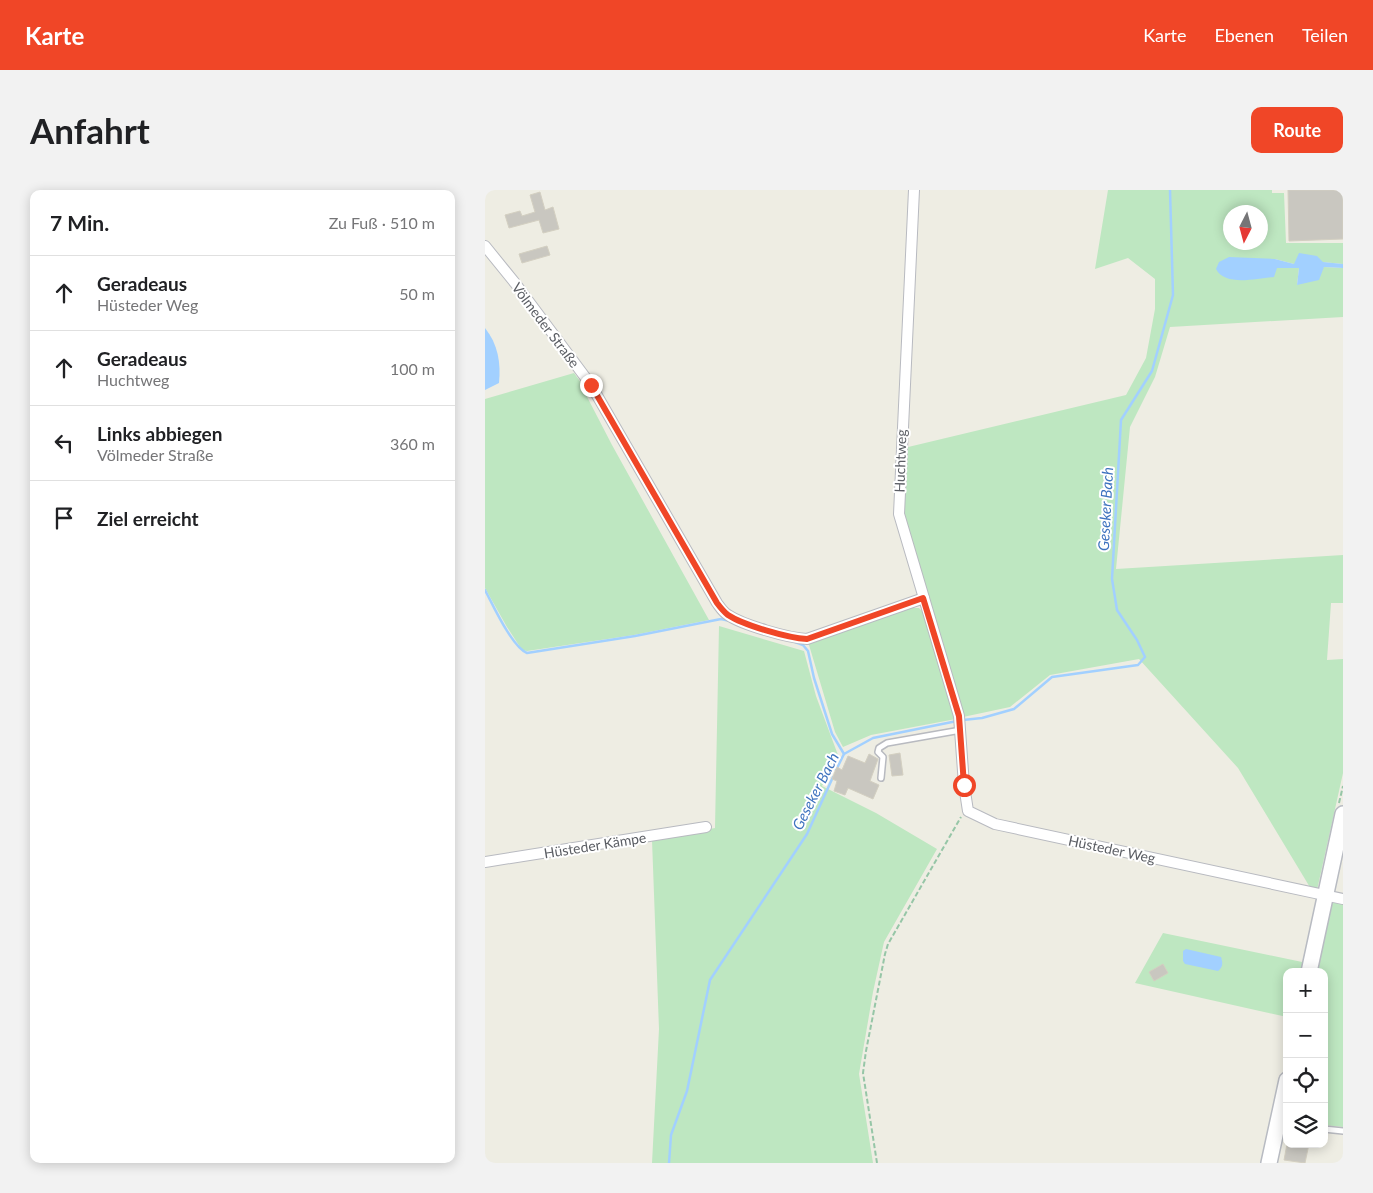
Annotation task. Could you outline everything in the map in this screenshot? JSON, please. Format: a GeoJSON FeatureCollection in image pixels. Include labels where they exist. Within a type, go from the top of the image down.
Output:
{"type":"FeatureCollection","features":[{"type":"Feature","properties":{"kind":"main road"},"geometry":{"type":"LineString","coordinates":[[1310,968],[1343,814]]}},
{"type":"Feature","properties":{"kind":"main road"},"geometry":{"type":"LineString","coordinates":[[1269,1163],[1282,1123],[1284,1103]]}},
{"type":"Feature","properties":{"kind":"street","name":"Huchtweg"},"geometry":{"type":"LineString","coordinates":[[913,190],[899,514],[960,723]]}},
{"type":"Feature","properties":{"kind":"street","name":"Völmeder Straße"},"geometry":{"type":"LineString","coordinates":[[485,246],[591,385],[717,603],[727,614],[752,625],[796,638],[807,639],[923,598]]}},
{"type":"Feature","properties":{"kind":"street"},"geometry":{"type":"LineString","coordinates":[[960,723],[964,785],[968,811]]}},
{"type":"Feature","properties":{"kind":"street","name":"Hüsteder Weg"},"geometry":{"type":"LineString","coordinates":[[968,811],[995,824],[1343,899]]}},
{"type":"Feature","properties":{"kind":"street","name":"Hüsteder Kämpe"},"geometry":{"type":"LineString","coordinates":[[485,862],[706,827]]}},
{"type":"Feature","properties":{"kind":"lane"},"geometry":{"type":"LineString","coordinates":[[881,778],[883,757],[878,752],[879,748],[887,743],[960,723]]}},
{"type":"Feature","properties":{"kind":"lane"},"geometry":{"type":"LineString","coordinates":[[1328,1129],[1343,1131]]}},
{"type":"Feature","properties":{"kind":"path"},"geometry":{"type":"LineString","coordinates":[[877,1163],[863,1073],[885,954],[888,944],[959,820],[968,811]]}},
{"type":"Feature","properties":{"kind":"green space"},"geometry":{"type":"Polygon","coordinates":[[[1108,190],[1272,190],[1272,193],[1284,193],[1286,243],[1343,243],[1343,264],[1322,262],[1294,264],[1275,259],[1276,268],[1299,268],[1297,285],[1324,267],[1343,268],[1343,317],[1170,327],[1155,377],[1130,427],[1116,569],[1343,555],[1343,603],[1331,603],[1327,660],[1343,659],[1343,773],[1317,890],[1311,889],[1238,768],[1139,659],[1050,675],[1010,707],[963,717],[902,514],[904,448],[1126,395],[1146,358],[1155,309],[1155,279],[1128,258],[1095,269],[1108,190]]]}},
{"type":"Feature","properties":{"kind":"green space"},"geometry":{"type":"Polygon","coordinates":[[[574,373],[585,388],[583,389],[612,445],[709,620],[634,635],[527,651],[522,650],[485,588],[485,399],[574,373]]]}},
{"type":"Feature","properties":{"kind":"green space"},"geometry":{"type":"Polygon","coordinates":[[[912,608],[919,608],[923,612],[956,719],[871,735],[843,747],[835,732],[809,645],[805,642],[912,608]]]}},
{"type":"Feature","properties":{"kind":"green space"},"geometry":{"type":"Polygon","coordinates":[[[719,626],[804,651],[816,696],[838,755],[822,786],[876,813],[937,849],[884,942],[873,992],[859,1074],[873,1163],[652,1163],[659,1029],[652,840],[715,828],[719,626]]]}},
{"type":"Feature","properties":{"kind":"green space"},"geometry":{"type":"Polygon","coordinates":[[[1330,900],[1343,903],[1343,1127],[1328,1125],[1328,968],[1315,968],[1330,900]]]}},
{"type":"Feature","properties":{"kind":"green space"},"geometry":{"type":"Polygon","coordinates":[[[1163,933],[1307,963],[1306,968],[1283,968],[1283,1016],[1135,983],[1163,933]]]}},
{"type":"Feature","properties":{"kind":"water"},"geometry":{"type":"Polygon","coordinates":[[[1299,253],[1317,256],[1323,262],[1343,264],[1343,268],[1324,267],[1319,280],[1297,285],[1299,268],[1277,268],[1274,277],[1242,280],[1226,278],[1220,275],[1216,269],[1219,262],[1229,257],[1275,259],[1294,264],[1299,253]]]}},
{"type":"Feature","properties":{"kind":"water"},"geometry":{"type":"Polygon","coordinates":[[[485,328],[496,347],[500,376],[499,383],[485,390],[485,328]]]}},
{"type":"Feature","properties":{"kind":"water"},"geometry":{"type":"Polygon","coordinates":[[[1186,949],[1221,957],[1222,966],[1218,971],[1185,964],[1183,961],[1183,951],[1186,949]]]}},
{"type":"Feature","properties":{"kind":"building"},"geometry":{"type":"Polygon","coordinates":[[[1288,190],[1343,190],[1343,239],[1289,241],[1288,190]]]}},
{"type":"Feature","properties":{"kind":"building"},"geometry":{"type":"Polygon","coordinates":[[[540,192],[545,210],[553,207],[559,229],[543,233],[539,220],[509,228],[505,215],[520,211],[522,216],[535,212],[530,195],[540,192]]]}},
{"type":"Feature","properties":{"kind":"building"},"geometry":{"type":"Polygon","coordinates":[[[547,246],[550,255],[522,263],[519,254],[547,246]]]}},
{"type":"Feature","properties":{"kind":"building"},"geometry":{"type":"Polygon","coordinates":[[[900,753],[903,775],[892,776],[889,755],[900,753]]]}},
{"type":"Feature","properties":{"kind":"building"},"geometry":{"type":"Polygon","coordinates":[[[869,754],[878,759],[870,781],[879,785],[873,799],[848,788],[845,795],[834,791],[837,781],[832,779],[837,767],[842,770],[848,756],[865,763],[869,754]]]}},
{"type":"Feature","properties":{"kind":"building"},"geometry":{"type":"Polygon","coordinates":[[[1163,964],[1168,973],[1154,981],[1149,972],[1163,964]]]}},
{"type":"Feature","properties":{"kind":"building"},"geometry":{"type":"Polygon","coordinates":[[[1286,1148],[1308,1148],[1305,1163],[1284,1160],[1286,1148]]]}},
{"type":"Feature","properties":{"kind":"waterway","name":"Geseker Bach"},"geometry":{"type":"LineString","coordinates":[[963,720],[982,718],[1014,709],[1052,677],[1138,665],[1145,657],[1137,640],[1117,610],[1112,579],[1121,420],[1152,371],[1173,295],[1170,190]]}},
{"type":"Feature","properties":{"kind":"waterway"},"geometry":{"type":"LineString","coordinates":[[485,590],[509,634],[515,643],[527,653],[635,636],[721,619],[730,621]]}},
{"type":"Feature","properties":{"kind":"waterway"},"geometry":{"type":"LineString","coordinates":[[795,642],[803,645],[808,651],[814,678],[832,734],[844,754]]}},
{"type":"Feature","properties":{"kind":"waterway","name":"Geseker Bach"},"geometry":{"type":"LineString","coordinates":[[836,770],[844,754],[873,738],[957,721]]}},
{"type":"Feature","properties":{"kind":"waterway","name":"Geseker Bach"},"geometry":{"type":"LineString","coordinates":[[669,1163],[671,1135],[687,1091],[710,980],[807,834],[833,777]]}},
{"type":"Feature","properties":{"kind":"route"},"geometry":{"type":"LineString","coordinates":[[591,385],[717,603],[727,614],[744,622],[796,638],[807,639],[923,598],[959,716],[964,785]]}}]}
